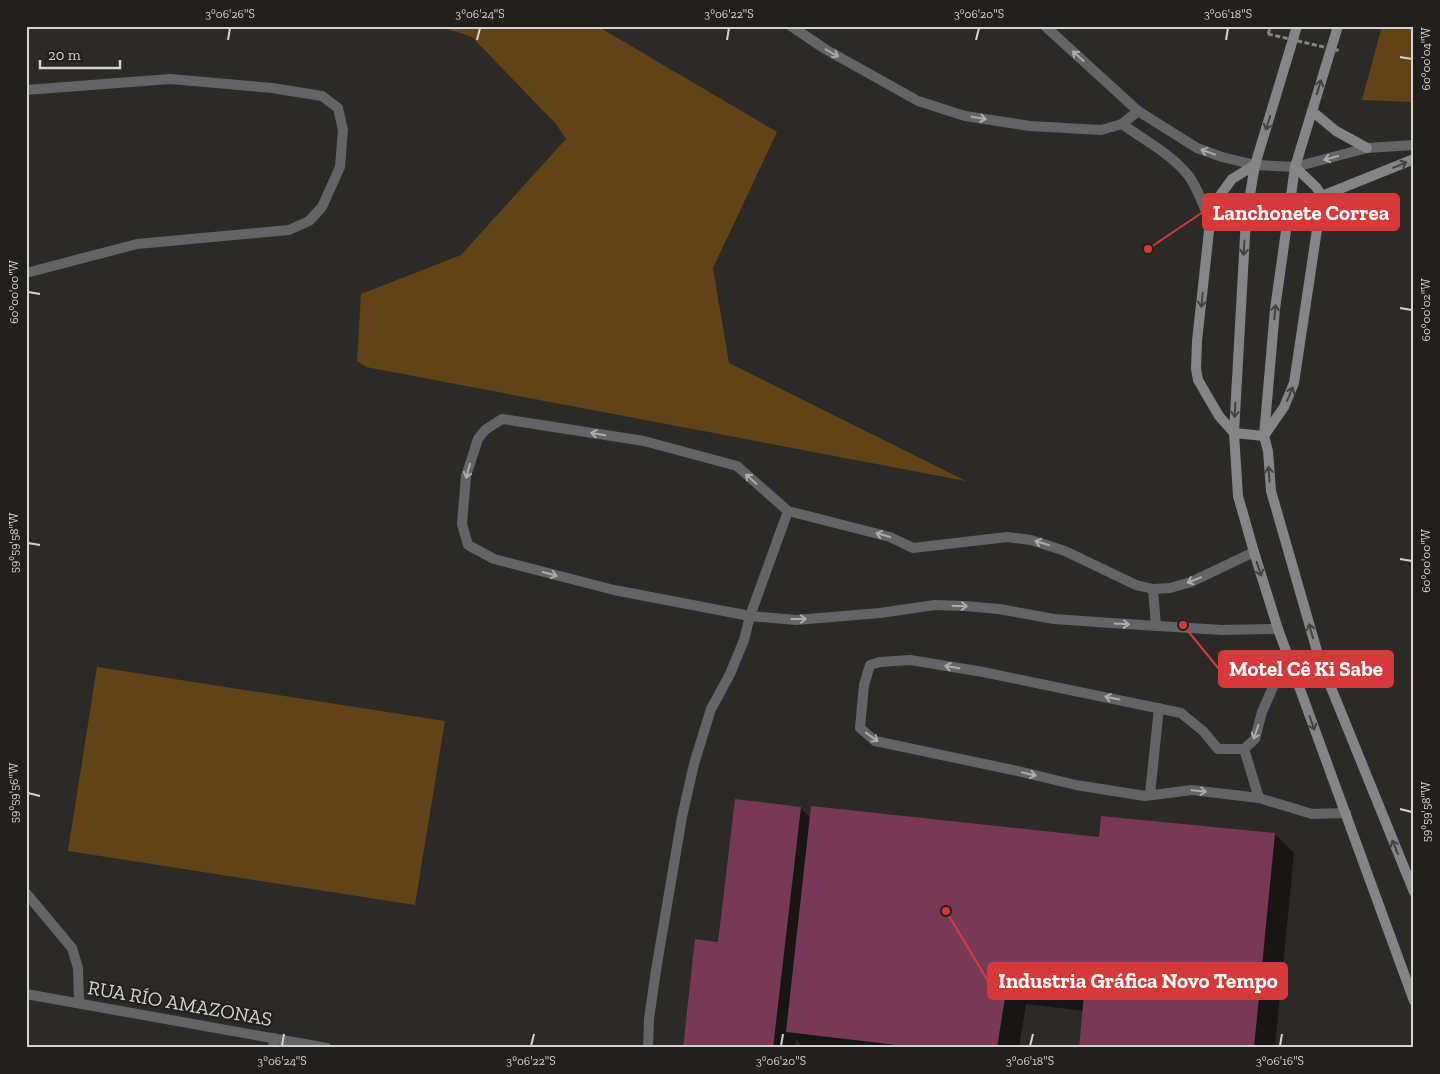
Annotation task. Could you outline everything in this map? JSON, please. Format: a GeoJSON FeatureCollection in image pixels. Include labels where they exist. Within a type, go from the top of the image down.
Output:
{"type":"FeatureCollection","features":[{"type":"Feature","properties":{"kind":"main road"},"geometry":{"type":"LineString","coordinates":[[1297,26],[1255,165],[1246,218],[1234,433],[1238,496],[1278,629],[1414,1001]]}},
{"type":"Feature","properties":{"kind":"main road"},"geometry":{"type":"LineString","coordinates":[[1338,26],[1295,167],[1275,308],[1264,436],[1268,451],[1271,491],[1319,658],[1414,892]]}},
{"type":"Feature","properties":{"kind":"main road"},"geometry":{"type":"LineString","coordinates":[[1312,111],[1336,131],[1367,148]]}},
{"type":"Feature","properties":{"kind":"main road"},"geometry":{"type":"LineString","coordinates":[[1322,196],[1414,159]]}},
{"type":"Feature","properties":{"kind":"main road"},"geometry":{"type":"LineString","coordinates":[[1255,165],[1232,179],[1221,194],[1210,222],[1197,341],[1196,368],[1198,380],[1205,393],[1219,416],[1234,433],[1264,436]]}},
{"type":"Feature","properties":{"kind":"main road"},"geometry":{"type":"LineString","coordinates":[[1264,436],[1284,407],[1294,383],[1322,196],[1316,187],[1295,167]]}},
{"type":"Feature","properties":{"kind":"street"},"geometry":{"type":"LineString","coordinates":[[791,26],[825,49],[918,101],[965,116],[1030,126],[1102,130],[1122,124],[1138,111]]}},
{"type":"Feature","properties":{"kind":"street"},"geometry":{"type":"LineString","coordinates":[[1045,26],[1138,111],[1197,148],[1222,157],[1255,165],[1295,167],[1367,148],[1414,145]]}},
{"type":"Feature","properties":{"kind":"street"},"geometry":{"type":"LineString","coordinates":[[26,90],[170,79],[272,88],[322,96],[338,108],[343,130],[340,166],[322,207],[309,222],[289,230],[137,244],[26,273]]}},
{"type":"Feature","properties":{"kind":"street"},"geometry":{"type":"LineString","coordinates":[[1122,124],[1177,164],[1189,176],[1210,222]]}},
{"type":"Feature","properties":{"kind":"street"},"geometry":{"type":"LineString","coordinates":[[1254,552],[1191,582],[1170,588],[1153,589],[1136,584],[1065,551],[1031,540],[1007,537],[912,548],[890,537],[788,511],[737,466],[644,441],[502,419],[485,430],[478,439],[466,476],[462,524],[468,545],[494,559],[614,590],[750,616],[796,620],[935,606],[954,606],[999,609],[1054,619],[1222,630],[1278,629]]}},
{"type":"Feature","properties":{"kind":"street"},"geometry":{"type":"LineString","coordinates":[[648,1048],[649,1018],[656,970],[682,817],[694,764],[711,709],[730,674],[744,640],[750,616],[788,511]]}},
{"type":"Feature","properties":{"kind":"street"},"geometry":{"type":"LineString","coordinates":[[1153,589],[1156,626]]}},
{"type":"Feature","properties":{"kind":"street"},"geometry":{"type":"LineString","coordinates":[[1288,654],[1262,712],[1255,739],[1244,749],[1218,749],[1203,731],[1181,713],[983,672],[910,660],[880,662],[870,666],[864,685],[860,728],[875,742],[1013,770],[1076,786],[1145,796],[1192,790],[1259,798],[1312,814],[1346,814]]}},
{"type":"Feature","properties":{"kind":"street"},"geometry":{"type":"LineString","coordinates":[[1150,794],[1159,708]]}},
{"type":"Feature","properties":{"kind":"street"},"geometry":{"type":"LineString","coordinates":[[1244,749],[1259,798]]}},
{"type":"Feature","properties":{"kind":"street"},"geometry":{"type":"LineString","coordinates":[[26,892],[72,948],[78,968],[79,1002]]}},
{"type":"Feature","properties":{"kind":"street","name":"RUA RÍO AMAZONAS"},"geometry":{"type":"LineString","coordinates":[[26,994],[79,1002],[274,1043],[327,1048]]}},
{"type":"Feature","properties":{"kind":"path"},"geometry":{"type":"LineString","coordinates":[[1271,26],[1268,34],[1340,51]]}},
{"type":"Feature","properties":{"kind":"shaded area"},"geometry":{"type":"Polygon","coordinates":[[[439,26],[597,26],[777,132],[713,268],[729,363],[966,481],[366,367],[357,361],[361,294],[461,255],[566,139],[556,124],[472,37],[439,26]]]}},
{"type":"Feature","properties":{"kind":"shaded area"},"geometry":{"type":"Polygon","coordinates":[[[1382,26],[1414,26],[1414,102],[1362,100],[1382,26]]]}},
{"type":"Feature","properties":{"kind":"shaded area"},"geometry":{"type":"Polygon","coordinates":[[[97,667],[445,721],[415,905],[68,851],[97,667]]]}},
{"type":"Feature","properties":{"kind":"building"},"geometry":{"type":"Polygon","coordinates":[[[735,799],[801,807],[773,1048],[683,1048],[695,939],[718,942],[735,799]]]}},
{"type":"Feature","properties":{"kind":"building"},"geometry":{"type":"Polygon","coordinates":[[[811,806],[1099,837],[1101,816],[1275,833],[1254,1048],[1185,1048],[1154,1045],[1153,1048],[1079,1048],[1084,995],[1007,985],[997,1048],[922,1048],[786,1032],[811,806]]]}},
{"type":"Feature","properties":{"kind":"place","name":"Lanchonete Correa"},"geometry":{"type":"Point","coordinates":[1148,249]}},
{"type":"Feature","properties":{"kind":"place","name":"Motel Cê Ki Sabe"},"geometry":{"type":"Point","coordinates":[1183,625]}},
{"type":"Feature","properties":{"kind":"place","name":"Industria Gráfica Novo Tempo"},"geometry":{"type":"Point","coordinates":[946,911]}}]}
